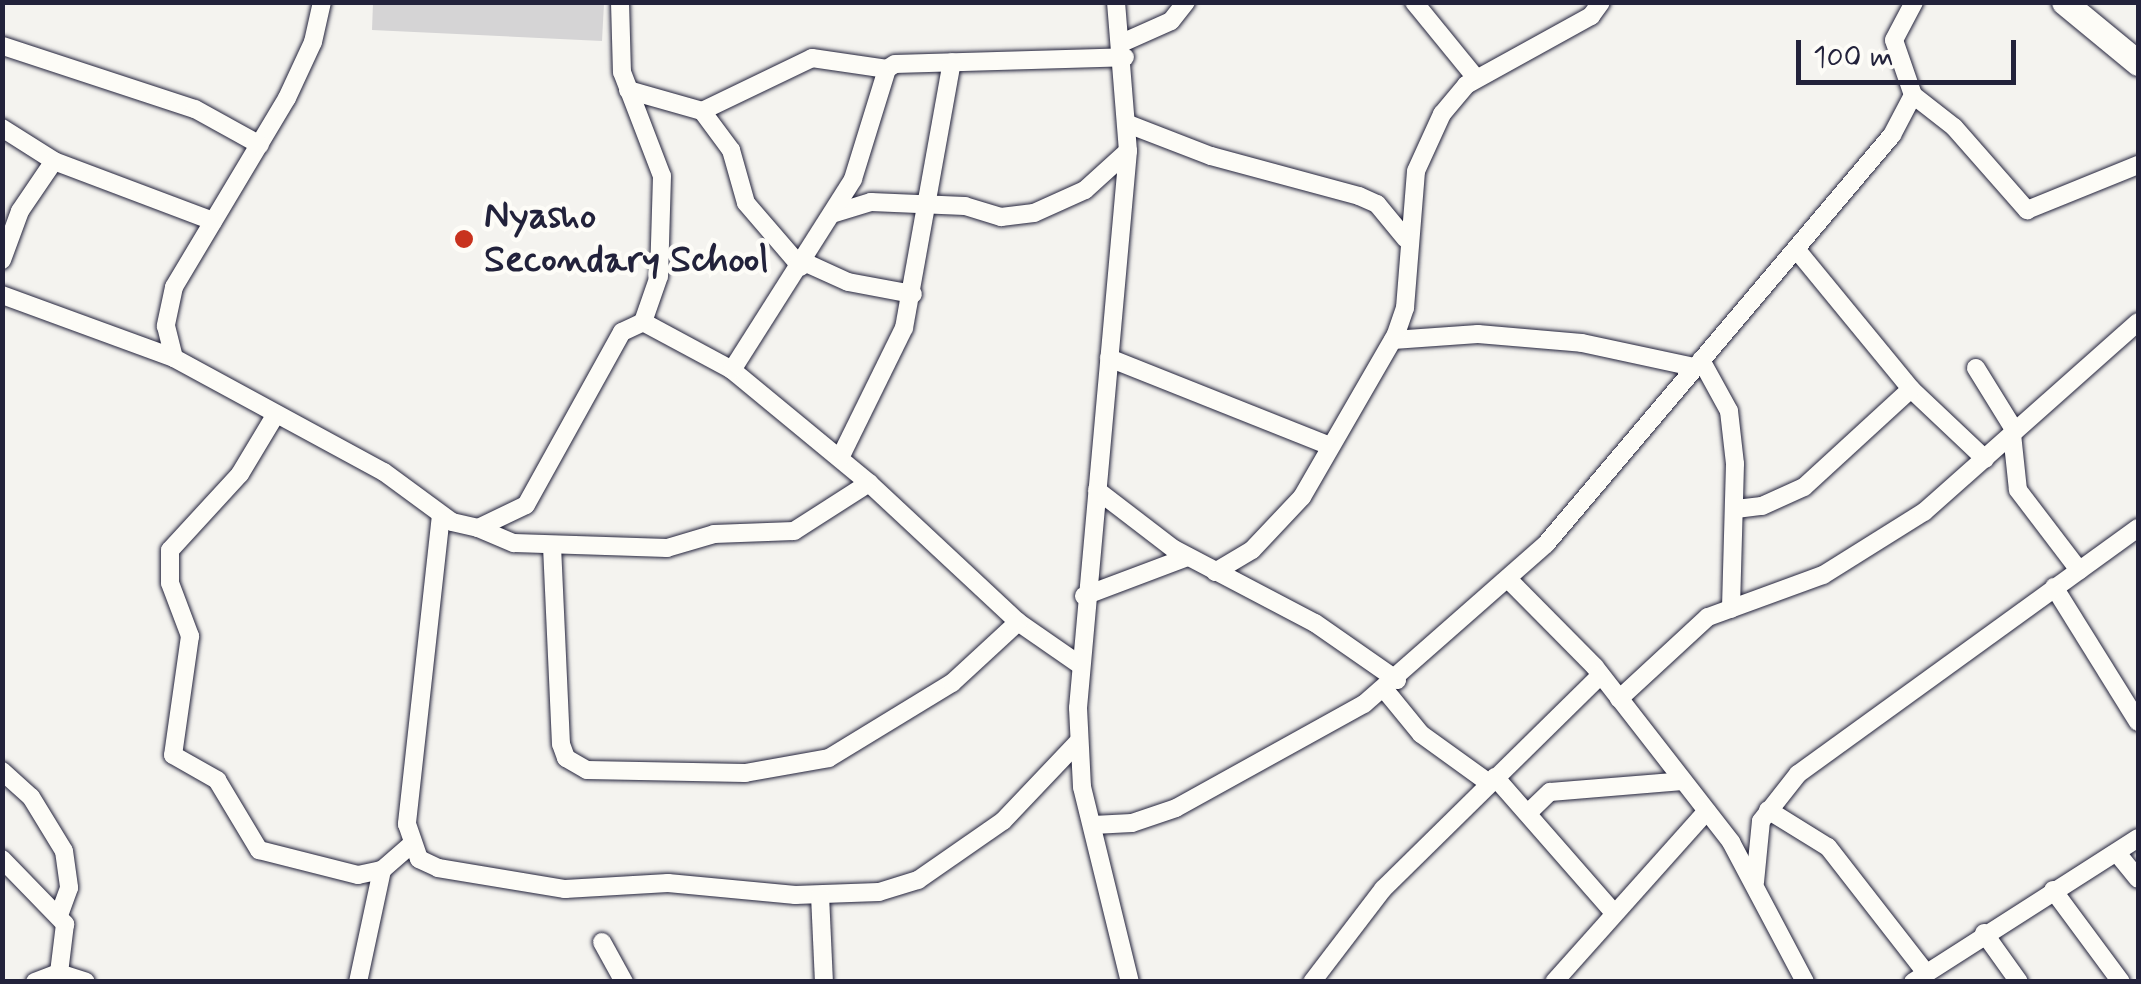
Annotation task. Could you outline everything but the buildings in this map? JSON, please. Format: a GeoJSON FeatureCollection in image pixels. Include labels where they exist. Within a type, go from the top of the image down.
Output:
{"type":"FeatureCollection","features":[{"type":"Feature","properties":{"kind":"main road"},"geometry":{"type":"LineString","coordinates":[[2064,2],[2138,63]]}},
{"type":"Feature","properties":{"kind":"street"},"geometry":{"type":"LineString","coordinates":[[174,358],[167,344],[168,305],[260,145],[313,42],[322,2]]}},
{"type":"Feature","properties":{"kind":"street"},"geometry":{"type":"LineString","coordinates":[[478,528],[526,505],[622,332],[644,322],[659,276],[662,176],[628,90],[620,2]]}},
{"type":"Feature","properties":{"kind":"street"},"geometry":{"type":"LineString","coordinates":[[1116,2],[1124,50],[1128,152],[1084,596],[1078,741],[1093,825],[1130,982]]}},
{"type":"Feature","properties":{"kind":"street"},"geometry":{"type":"LineString","coordinates":[[628,90],[702,111],[726,104],[769,74],[802,60],[886,69],[1124,50],[1172,21],[1186,2]]}},
{"type":"Feature","properties":{"kind":"street"},"geometry":{"type":"LineString","coordinates":[[1414,2],[1476,78]]}},
{"type":"Feature","properties":{"kind":"street"},"geometry":{"type":"LineString","coordinates":[[1215,572],[1279,525],[1392,340],[1405,308],[1406,239],[1416,171],[1452,100],[1476,78],[1591,16],[1601,2]]}},
{"type":"Feature","properties":{"kind":"street"},"geometry":{"type":"LineString","coordinates":[[1914,2],[1894,40],[1914,95],[1954,127],[2027,210],[2138,164]]}},
{"type":"Feature","properties":{"kind":"street"},"geometry":{"type":"LineString","coordinates":[[2,62],[3,45],[195,109],[260,145]]}},
{"type":"Feature","properties":{"kind":"street"},"geometry":{"type":"LineString","coordinates":[[840,458],[896,351],[913,294],[952,62]]}},
{"type":"Feature","properties":{"kind":"street"},"geometry":{"type":"LineString","coordinates":[[732,370],[803,264],[852,179],[886,69]]}},
{"type":"Feature","properties":{"kind":"street"},"geometry":{"type":"LineString","coordinates":[[1093,825],[1132,823],[1176,808],[1391,685],[1509,580],[1626,456],[1697,363],[1892,135],[1914,95]]}},
{"type":"Feature","properties":{"kind":"street"},"geometry":{"type":"LineString","coordinates":[[702,111],[731,150],[746,203],[803,264],[848,282],[913,294]]}},
{"type":"Feature","properties":{"kind":"street"},"geometry":{"type":"LineString","coordinates":[[1128,124],[1211,156],[1359,196],[1377,204],[1406,239]]}},
{"type":"Feature","properties":{"kind":"street"},"geometry":{"type":"LineString","coordinates":[[2,128],[54,160],[214,221]]}},
{"type":"Feature","properties":{"kind":"street"},"geometry":{"type":"LineString","coordinates":[[831,214],[855,203],[966,206],[1001,217],[1034,214],[1085,190],[1128,152]]}},
{"type":"Feature","properties":{"kind":"street"},"geometry":{"type":"LineString","coordinates":[[2,260],[20,211],[54,160]]}},
{"type":"Feature","properties":{"kind":"street"},"geometry":{"type":"LineString","coordinates":[[1796,249],[1910,389],[2018,490],[2080,570]]}},
{"type":"Feature","properties":{"kind":"street"},"geometry":{"type":"LineString","coordinates":[[2,296],[174,358],[384,472],[441,515],[514,543],[629,552],[714,534],[794,532],[869,483]]}},
{"type":"Feature","properties":{"kind":"street"},"geometry":{"type":"LineString","coordinates":[[644,322],[732,370],[869,483],[1018,622],[1080,665]]}},
{"type":"Feature","properties":{"kind":"street"},"geometry":{"type":"LineString","coordinates":[[1619,698],[1684,635],[1731,608],[1871,550],[1983,461],[2138,322]]}},
{"type":"Feature","properties":{"kind":"street"},"geometry":{"type":"LineString","coordinates":[[1392,340],[1478,334],[1582,343],[1697,363],[1729,411],[1736,509],[1731,608]]}},
{"type":"Feature","properties":{"kind":"street"},"geometry":{"type":"LineString","coordinates":[[1108,358],[1328,445]]}},
{"type":"Feature","properties":{"kind":"street"},"geometry":{"type":"LineString","coordinates":[[1976,368],[2014,433],[2018,490]]}},
{"type":"Feature","properties":{"kind":"street"},"geometry":{"type":"LineString","coordinates":[[1736,509],[1762,506],[1804,486],[1910,389]]}},
{"type":"Feature","properties":{"kind":"street"},"geometry":{"type":"LineString","coordinates":[[276,414],[240,474],[170,550],[170,582],[190,636],[173,755],[217,780],[258,850],[358,875],[382,870],[411,845]]}},
{"type":"Feature","properties":{"kind":"street"},"geometry":{"type":"LineString","coordinates":[[1097,490],[1188,556],[1315,623],[1391,685],[1421,734],[1492,780],[1530,812],[1614,913]]}},
{"type":"Feature","properties":{"kind":"street"},"geometry":{"type":"LineString","coordinates":[[441,515],[418,683],[407,824],[411,845],[419,859],[438,868],[565,889],[668,883],[820,894],[879,892],[918,880],[1025,804],[1078,741]]}},
{"type":"Feature","properties":{"kind":"street"},"geometry":{"type":"LineString","coordinates":[[1755,882],[1754,840],[1768,810],[1798,774],[2138,528]]}},
{"type":"Feature","properties":{"kind":"street"},"geometry":{"type":"LineString","coordinates":[[552,546],[562,744],[566,758],[587,770],[745,773],[829,758],[952,683],[1018,622]]}},
{"type":"Feature","properties":{"kind":"street"},"geometry":{"type":"LineString","coordinates":[[1084,596],[1188,556]]}},
{"type":"Feature","properties":{"kind":"street"},"geometry":{"type":"LineString","coordinates":[[1509,580],[1602,676],[1707,811],[1755,882],[1805,982]]}},
{"type":"Feature","properties":{"kind":"street"},"geometry":{"type":"LineString","coordinates":[[2054,587],[2120,699],[2138,722]]}},
{"type":"Feature","properties":{"kind":"street"},"geometry":{"type":"LineString","coordinates":[[1312,982],[1358,916],[1602,676]]}},
{"type":"Feature","properties":{"kind":"street"},"geometry":{"type":"LineString","coordinates":[[2120,699],[2138,688]]}},
{"type":"Feature","properties":{"kind":"street"},"geometry":{"type":"LineString","coordinates":[[2,772],[31,797],[64,850],[68,888],[59,916]]}},
{"type":"Feature","properties":{"kind":"street"},"geometry":{"type":"LineString","coordinates":[[1530,812],[1550,792],[1683,782]]}},
{"type":"Feature","properties":{"kind":"street"},"geometry":{"type":"LineString","coordinates":[[1768,810],[1828,847],[1920,977],[2138,838]]}},
{"type":"Feature","properties":{"kind":"street"},"geometry":{"type":"LineString","coordinates":[[1554,982],[1707,811]]}},
{"type":"Feature","properties":{"kind":"street"},"geometry":{"type":"LineString","coordinates":[[2117,853],[2138,879]]}},
{"type":"Feature","properties":{"kind":"street"},"geometry":{"type":"LineString","coordinates":[[2,859],[59,916],[67,938],[60,973]]}},
{"type":"Feature","properties":{"kind":"street"},"geometry":{"type":"LineString","coordinates":[[358,982],[382,870]]}},
{"type":"Feature","properties":{"kind":"street"},"geometry":{"type":"LineString","coordinates":[[2053,890],[2122,982]]}},
{"type":"Feature","properties":{"kind":"street"},"geometry":{"type":"LineString","coordinates":[[820,894],[824,982]]}},
{"type":"Feature","properties":{"kind":"street"},"geometry":{"type":"LineString","coordinates":[[1984,934],[2019,982]]}},
{"type":"Feature","properties":{"kind":"street"},"geometry":{"type":"LineString","coordinates":[[602,942],[624,982]]}},
{"type":"Feature","properties":{"kind":"street"},"geometry":{"type":"LineString","coordinates":[[35,982],[60,973],[86,982]]}},
{"type":"Feature","properties":{"kind":"shaded area"},"geometry":{"type":"Polygon","coordinates":[[[373,3],[604,3],[602,41],[372,30],[373,3]]]}},
{"type":"Feature","properties":{"kind":"place","name":"Nyasho Secondary School"},"geometry":{"type":"Point","coordinates":[464,239]}}]}
